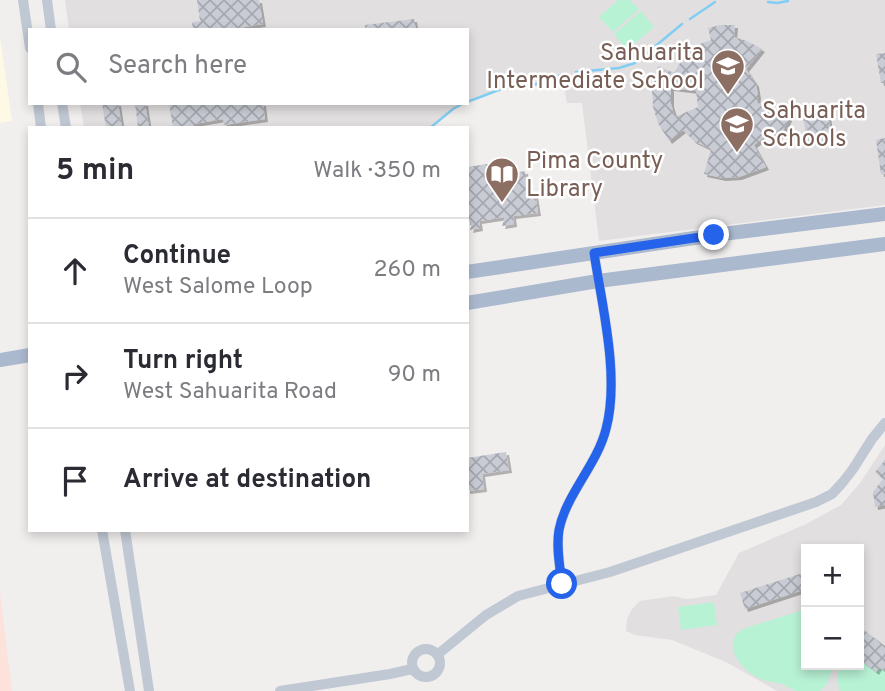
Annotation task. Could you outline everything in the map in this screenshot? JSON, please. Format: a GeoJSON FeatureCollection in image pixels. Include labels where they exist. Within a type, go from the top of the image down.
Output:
{"type":"FeatureCollection","features":[{"type":"Feature","properties":{"kind":"main road"},"geometry":{"type":"LineString","coordinates":[[469,272],[714,235],[885,214]]}},
{"type":"Feature","properties":{"kind":"main road"},"geometry":{"type":"LineString","coordinates":[[469,303],[598,281],[885,244]]}},
{"type":"Feature","properties":{"kind":"main road"},"geometry":{"type":"LineString","coordinates":[[0,360],[28,355]]}},
{"type":"Feature","properties":{"kind":"street"},"geometry":{"type":"LineString","coordinates":[[23,0],[28,34]]}},
{"type":"Feature","properties":{"kind":"street"},"geometry":{"type":"LineString","coordinates":[[47,0],[51,28]]}},
{"type":"Feature","properties":{"kind":"street"},"geometry":{"type":"LineString","coordinates":[[38,105],[41,126]]}},
{"type":"Feature","properties":{"kind":"street"},"geometry":{"type":"LineString","coordinates":[[62,105],[66,126]]}},
{"type":"Feature","properties":{"kind":"street"},"geometry":{"type":"LineString","coordinates":[[562,584],[558,554],[559,531],[565,513],[598,454],[609,415],[610,366],[594,253]]}},
{"type":"Feature","properties":{"kind":"street"},"geometry":{"type":"LineString","coordinates":[[437,654],[486,615],[518,596],[610,572],[816,502],[832,494],[885,423]]}},
{"type":"Feature","properties":{"kind":"street"},"geometry":{"type":"LineString","coordinates":[[102,532],[130,691]]}},
{"type":"Feature","properties":{"kind":"street"},"geometry":{"type":"LineString","coordinates":[[125,532],[149,691]]}},
{"type":"Feature","properties":{"kind":"street"},"geometry":{"type":"LineString","coordinates":[[429,649],[437,654],[440,667],[432,677],[419,676],[412,669],[413,656],[420,650],[429,649]]}},
{"type":"Feature","properties":{"kind":"street"},"geometry":{"type":"LineString","coordinates":[[280,691],[412,669]]}},
{"type":"Feature","properties":{"kind":"shaded area","name":"Sahuarita Schools"},"geometry":{"type":"Polygon","coordinates":[[[65,0],[885,0],[885,205],[599,241],[582,103],[567,103],[563,81],[552,80],[504,88],[469,101],[469,28],[69,28],[65,0]]]}},
{"type":"Feature","properties":{"kind":"shaded area"},"geometry":{"type":"Polygon","coordinates":[[[0,36],[12,121],[0,123],[0,36]]]}},
{"type":"Feature","properties":{"kind":"shaded area"},"geometry":{"type":"Polygon","coordinates":[[[80,105],[460,105],[432,126],[84,126],[80,105]]]}},
{"type":"Feature","properties":{"kind":"shaded area"},"geometry":{"type":"Polygon","coordinates":[[[885,445],[885,659],[876,672],[864,663],[864,544],[801,544],[801,670],[839,670],[837,673],[839,691],[777,691],[726,662],[672,640],[635,635],[626,631],[627,619],[640,601],[673,596],[687,599],[716,595],[739,553],[806,524],[841,505],[860,483],[885,445]]]}},
{"type":"Feature","properties":{"kind":"shaded area"},"geometry":{"type":"Polygon","coordinates":[[[0,593],[12,691],[0,691],[0,593]]]}},
{"type":"Feature","properties":{"kind":"green space"},"geometry":{"type":"Polygon","coordinates":[[[618,0],[630,0],[639,9],[613,32],[599,17],[618,0]]]}},
{"type":"Feature","properties":{"kind":"green space"},"geometry":{"type":"Polygon","coordinates":[[[641,11],[654,27],[627,50],[614,34],[641,11]]]}},
{"type":"Feature","properties":{"kind":"green space"},"geometry":{"type":"Polygon","coordinates":[[[714,602],[717,625],[681,630],[678,607],[714,602]]]}},
{"type":"Feature","properties":{"kind":"green space"},"geometry":{"type":"Polygon","coordinates":[[[801,611],[801,670],[832,670],[827,684],[820,691],[797,691],[754,675],[741,664],[733,649],[736,635],[743,629],[801,611]]]}},
{"type":"Feature","properties":{"kind":"green space"},"geometry":{"type":"Polygon","coordinates":[[[885,660],[885,691],[839,691],[837,673],[839,670],[864,670],[864,663],[876,672],[885,660]]]}},
{"type":"Feature","properties":{"kind":"building"},"geometry":{"type":"Polygon","coordinates":[[[197,0],[259,0],[263,24],[238,28],[193,28],[192,22],[200,21],[197,0]]]}},
{"type":"Feature","properties":{"kind":"building"},"geometry":{"type":"Polygon","coordinates":[[[414,19],[416,28],[365,28],[365,25],[414,19]]]}},
{"type":"Feature","properties":{"kind":"building"},"geometry":{"type":"Polygon","coordinates":[[[735,25],[734,37],[762,49],[746,69],[756,84],[757,103],[791,114],[775,142],[768,134],[754,145],[766,167],[739,177],[723,178],[704,174],[711,149],[694,141],[683,130],[669,141],[658,123],[653,107],[652,89],[658,66],[674,73],[688,53],[711,40],[708,28],[735,25]],[[671,88],[671,104],[675,117],[698,107],[696,91],[671,88]]]}},
{"type":"Feature","properties":{"kind":"building"},"geometry":{"type":"Polygon","coordinates":[[[885,53],[885,83],[881,83],[876,54],[885,53]]]}},
{"type":"Feature","properties":{"kind":"building"},"geometry":{"type":"Polygon","coordinates":[[[102,105],[118,105],[122,126],[106,126],[102,105]]]}},
{"type":"Feature","properties":{"kind":"building"},"geometry":{"type":"Polygon","coordinates":[[[135,105],[145,105],[149,126],[138,126],[135,105]]]}},
{"type":"Feature","properties":{"kind":"building"},"geometry":{"type":"Polygon","coordinates":[[[169,105],[263,105],[265,119],[224,125],[223,119],[194,126],[173,126],[169,105]]]}},
{"type":"Feature","properties":{"kind":"building"},"geometry":{"type":"Polygon","coordinates":[[[828,113],[831,139],[807,142],[803,116],[828,113]]]}},
{"type":"Feature","properties":{"kind":"building"},"geometry":{"type":"Polygon","coordinates":[[[885,138],[885,174],[881,174],[876,140],[885,138]]]}},
{"type":"Feature","properties":{"kind":"building","name":"Pima County Library"},"geometry":{"type":"Polygon","coordinates":[[[494,163],[496,173],[525,171],[528,195],[535,194],[538,213],[513,216],[514,224],[502,226],[505,217],[479,221],[480,228],[470,230],[472,222],[469,222],[469,167],[494,163]]]}},
{"type":"Feature","properties":{"kind":"building"},"geometry":{"type":"Polygon","coordinates":[[[506,452],[509,470],[482,474],[484,489],[469,491],[469,458],[506,452]]]}},
{"type":"Feature","properties":{"kind":"building"},"geometry":{"type":"Polygon","coordinates":[[[885,460],[885,505],[875,507],[873,492],[883,479],[875,472],[885,460]]]}},
{"type":"Feature","properties":{"kind":"building"},"geometry":{"type":"Polygon","coordinates":[[[801,574],[801,591],[745,609],[740,593],[801,574]]]}},
{"type":"Feature","properties":{"kind":"building"},"geometry":{"type":"Polygon","coordinates":[[[864,630],[885,646],[885,671],[879,667],[876,672],[864,663],[864,630]]]}},
{"type":"Feature","properties":{"kind":"waterway"},"geometry":{"type":"LineString","coordinates":[[768,2],[788,1]]}},
{"type":"Feature","properties":{"kind":"waterway"},"geometry":{"type":"LineString","coordinates":[[690,19],[715,2]]}},
{"type":"Feature","properties":{"kind":"waterway"},"geometry":{"type":"LineString","coordinates":[[576,72],[619,68],[635,63],[682,24]]}},
{"type":"Feature","properties":{"kind":"waterway"},"geometry":{"type":"LineString","coordinates":[[469,101],[504,88],[533,85],[561,75]]}},
{"type":"Feature","properties":{"kind":"waterway"},"geometry":{"type":"LineString","coordinates":[[432,126],[460,105]]}},
{"type":"Feature","properties":{"kind":"place","name":"Sahuarita Intermediate School"},"geometry":{"type":"Point","coordinates":[728,96]}},
{"type":"Feature","properties":{"kind":"place","name":"Sahuarita Schools"},"geometry":{"type":"Point","coordinates":[737,154]}},
{"type":"Feature","properties":{"kind":"place","name":"Pima County Library"},"geometry":{"type":"Point","coordinates":[502,204]}},
{"type":"Feature","properties":{"kind":"route"},"geometry":{"type":"LineString","coordinates":[[562,584],[558,554],[559,531],[565,513],[598,454],[609,415],[610,366],[594,253],[714,235]]}}]}
